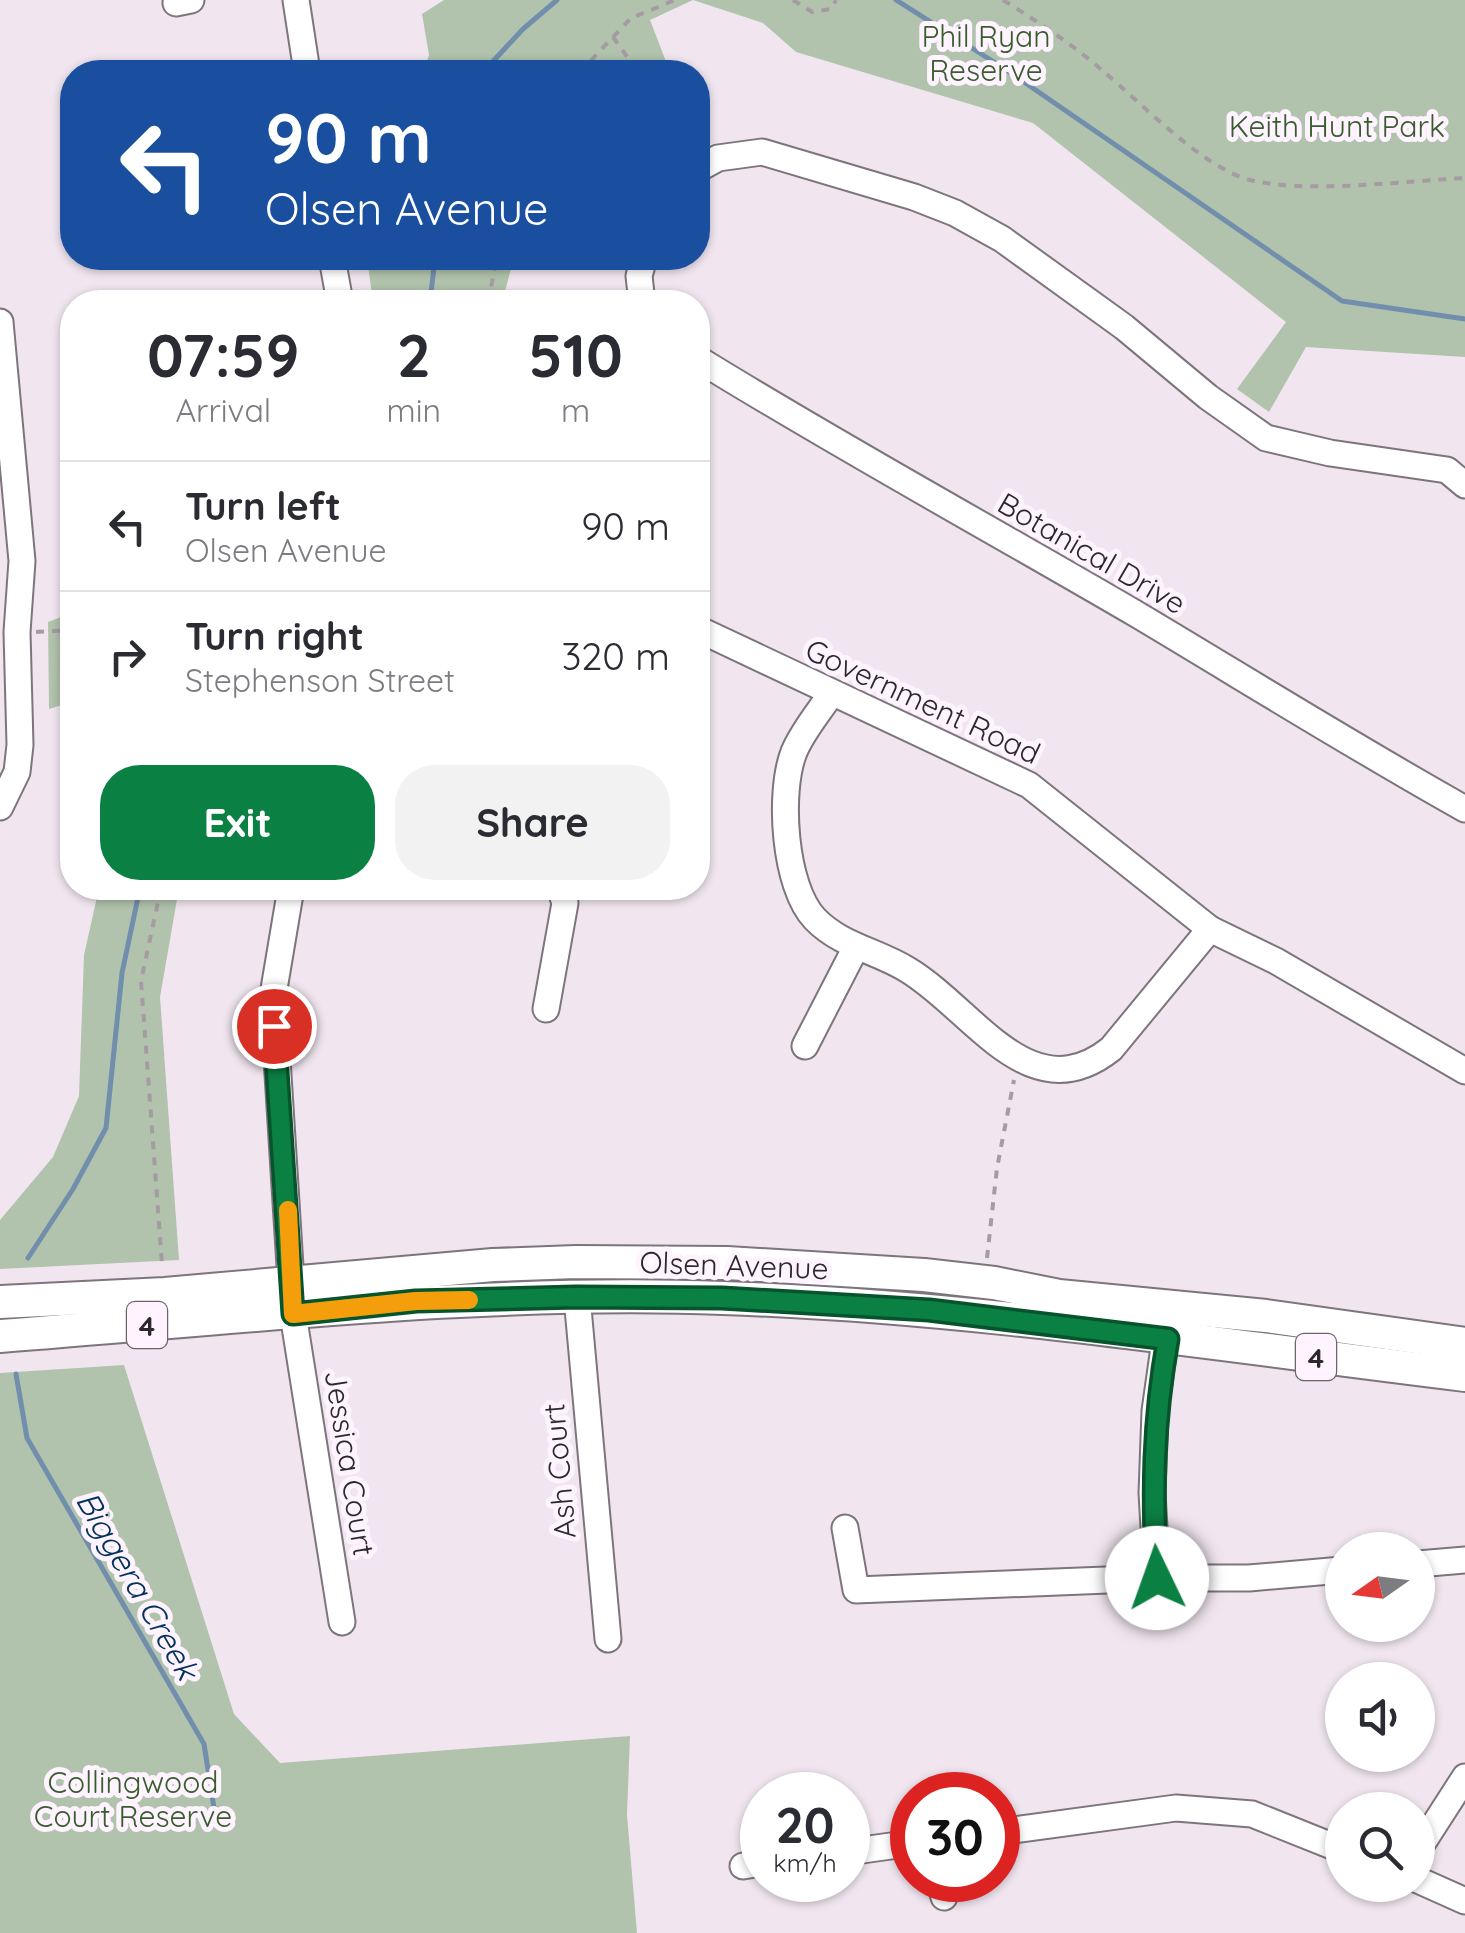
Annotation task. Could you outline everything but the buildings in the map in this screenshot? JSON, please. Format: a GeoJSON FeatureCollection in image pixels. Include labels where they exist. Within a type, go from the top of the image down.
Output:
{"type":"FeatureCollection","features":[{"type":"Feature","properties":{"kind":"main road","name":"Olsen Avenue"},"geometry":{"type":"LineString","coordinates":[[0,1302],[165,1294],[560,1262],[710,1262],[869,1270],[1465,1344]]}},
{"type":"Feature","properties":{"kind":"main road","name":"Olsen Avenue"},"geometry":{"type":"LineString","coordinates":[[0,1336],[416,1301],[722,1298],[929,1310],[1465,1375]]}},
{"type":"Feature","properties":{"kind":"street"},"geometry":{"type":"LineString","coordinates":[[296,0],[305,60]]}},
{"type":"Feature","properties":{"kind":"street"},"geometry":{"type":"LineString","coordinates":[[710,162],[762,152],[955,213],[1002,240],[1124,327],[1208,397],[1266,438],[1330,453],[1447,470],[1465,485]]}},
{"type":"Feature","properties":{"kind":"street"},"geometry":{"type":"LineString","coordinates":[[0,322],[22,561],[17,632],[18,772],[0,807]]}},
{"type":"Feature","properties":{"kind":"street","name":"Botanical Drive"},"geometry":{"type":"LineString","coordinates":[[710,366],[1138,615],[1351,745],[1462,799]]}},
{"type":"Feature","properties":{"kind":"street","name":"Government Road"},"geometry":{"type":"LineString","coordinates":[[710,634],[1029,785],[1210,929],[1276,961],[1465,1071]]}},
{"type":"Feature","properties":{"kind":"street"},"geometry":{"type":"LineString","coordinates":[[830,694],[794,750],[787,778],[790,861],[804,904],[815,919],[856,948],[908,970],[1024,1064],[1059,1072],[1101,1058],[1210,929]]}},
{"type":"Feature","properties":{"kind":"street","name":"Jessica Court"},"geometry":{"type":"LineString","coordinates":[[289,900],[273,995],[293,1314],[342,1622]]}},
{"type":"Feature","properties":{"kind":"street"},"geometry":{"type":"LineString","coordinates":[[546,1009],[565,900]]}},
{"type":"Feature","properties":{"kind":"street"},"geometry":{"type":"LineString","coordinates":[[805,1046],[856,948]]}},
{"type":"Feature","properties":{"kind":"street","name":"Ash Court"},"geometry":{"type":"LineString","coordinates":[[576,1297],[608,1639]]}},
{"type":"Feature","properties":{"kind":"street"},"geometry":{"type":"LineString","coordinates":[[1157,1578],[1152,1493],[1156,1412],[1168,1339],[1169,1305]]}},
{"type":"Feature","properties":{"kind":"street"},"geometry":{"type":"LineString","coordinates":[[844,1528],[856,1590],[1249,1578],[1325,1571]]}},
{"type":"Feature","properties":{"kind":"street"},"geometry":{"type":"LineString","coordinates":[[1435,1563],[1465,1560]]}},
{"type":"Feature","properties":{"kind":"street"},"geometry":{"type":"LineString","coordinates":[[1435,1823],[1465,1776]]}},
{"type":"Feature","properties":{"kind":"street"},"geometry":{"type":"LineString","coordinates":[[1020,1829],[1176,1808],[1252,1814],[1325,1843]]}},
{"type":"Feature","properties":{"kind":"street"},"geometry":{"type":"LineString","coordinates":[[1435,1888],[1465,1901]]}},
{"type":"Feature","properties":{"kind":"path"},"geometry":{"type":"LineString","coordinates":[[591,60],[631,18],[674,0]]}},
{"type":"Feature","properties":{"kind":"path"},"geometry":{"type":"LineString","coordinates":[[794,0],[812,12],[830,8],[836,0]]}},
{"type":"Feature","properties":{"kind":"path"},"geometry":{"type":"LineString","coordinates":[[1003,0],[1056,33],[1208,158],[1249,180],[1322,184],[1465,178]]}},
{"type":"Feature","properties":{"kind":"path"},"geometry":{"type":"LineString","coordinates":[[613,37],[629,60]]}},
{"type":"Feature","properties":{"kind":"path"},"geometry":{"type":"LineString","coordinates":[[158,900],[141,981],[162,1264]]}},
{"type":"Feature","properties":{"kind":"path"},"geometry":{"type":"LineString","coordinates":[[987,1258],[1000,1150],[1014,1077],[1024,1064]]}},
{"type":"Feature","properties":{"kind":"green space"},"geometry":{"type":"Polygon","coordinates":[[[444,0],[693,0],[650,20],[665,60],[427,60],[422,14],[444,0]]]}},
{"type":"Feature","properties":{"kind":"green space","name":"Keith Hunt Park"},"geometry":{"type":"Polygon","coordinates":[[[693,0],[1465,0],[1465,357],[1306,347],[1269,412],[1237,389],[1286,322],[1033,123],[796,52],[763,23],[693,0]]]}},
{"type":"Feature","properties":{"kind":"green space"},"geometry":{"type":"Polygon","coordinates":[[[369,270],[511,270],[505,290],[371,290],[369,270]]]}},
{"type":"Feature","properties":{"kind":"green space"},"geometry":{"type":"Polygon","coordinates":[[[60,618],[60,706],[49,709],[48,622],[60,618]]]}},
{"type":"Feature","properties":{"kind":"green space"},"geometry":{"type":"Polygon","coordinates":[[[96,900],[177,900],[160,997],[179,1260],[0,1269],[0,1220],[53,1157],[79,1096],[84,955],[96,900]]]}},
{"type":"Feature","properties":{"kind":"green space","name":"Collingwood Court Reserve"},"geometry":{"type":"Polygon","coordinates":[[[124,1365],[234,1714],[280,1763],[630,1736],[627,1815],[637,1933],[0,1933],[0,1373],[124,1365]]]}},
{"type":"Feature","properties":{"kind":"waterway","name":"Biggera Creek"},"geometry":{"type":"LineString","coordinates":[[494,60],[557,0]]}},
{"type":"Feature","properties":{"kind":"waterway"},"geometry":{"type":"LineString","coordinates":[[896,0],[1005,69],[1342,301],[1465,319]]}},
{"type":"Feature","properties":{"kind":"waterway","name":"Biggera Creek"},"geometry":{"type":"LineString","coordinates":[[431,290],[434,270]]}},
{"type":"Feature","properties":{"kind":"waterway","name":"Biggera Creek"},"geometry":{"type":"LineString","coordinates":[[28,1258],[73,1189],[106,1128],[122,973],[137,900]]}},
{"type":"Feature","properties":{"kind":"waterway","name":"Biggera Creek"},"geometry":{"type":"LineString","coordinates":[[16,1374],[27,1438],[204,1744],[216,1821]]}},
{"type":"Feature","properties":{"kind":"slow traffic"},"geometry":{"type":"LineString","coordinates":[[288,1210],[293,1314],[416,1301],[469,1300]]}},
{"type":"Feature","properties":{"kind":"route"},"geometry":{"type":"LineString","coordinates":[[274,1026],[293,1314],[416,1301],[722,1298],[929,1310],[1168,1339],[1156,1412],[1152,1493],[1157,1578]]}},
{"type":"Feature","properties":{"kind":"park label","name":"Phil Ryan Reserve"},"geometry":{"type":"Point","coordinates":[986,53]}}]}
